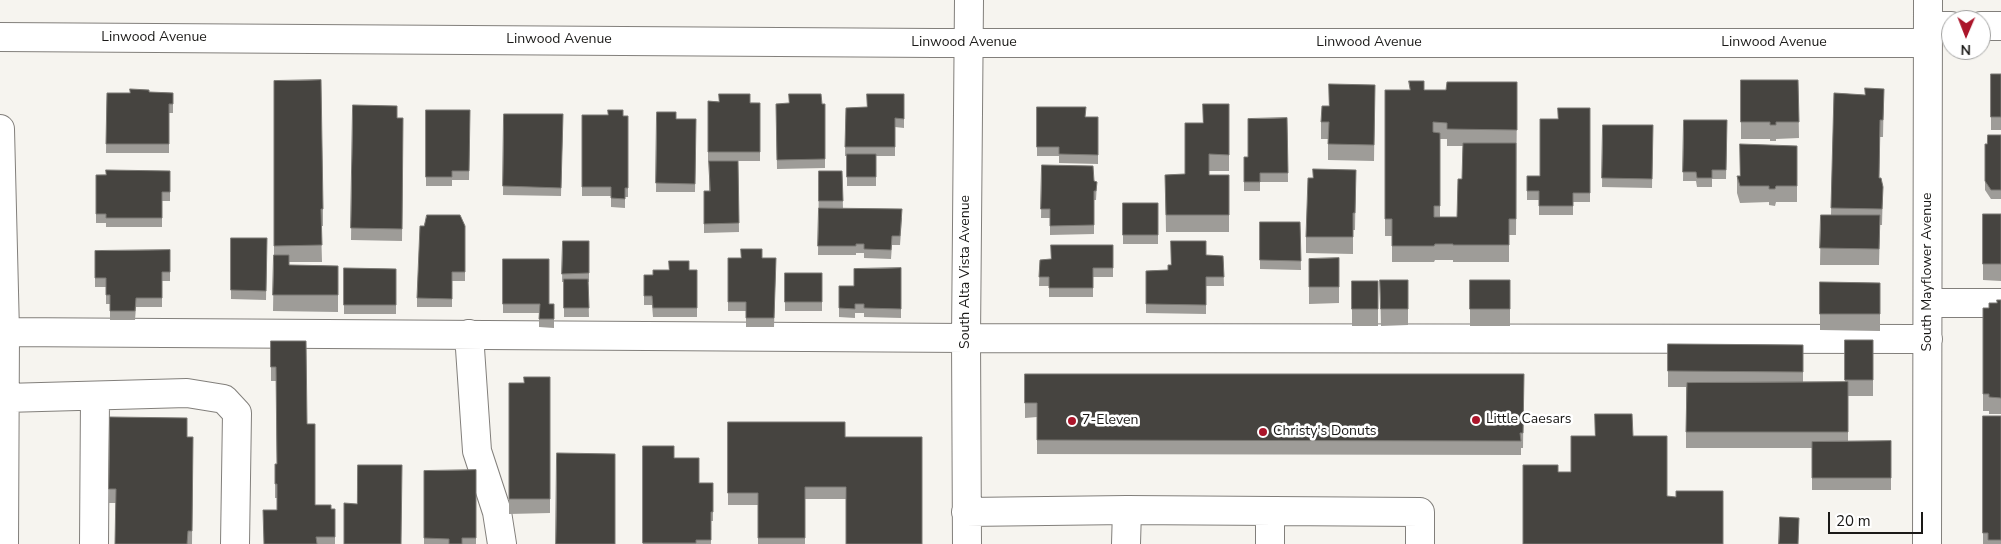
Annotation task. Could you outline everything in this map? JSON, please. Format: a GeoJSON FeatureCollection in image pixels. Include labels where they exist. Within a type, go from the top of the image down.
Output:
{"type":"FeatureCollection","features":[{"type":"Feature","properties":{"kind":"street","name":"South Alta Vista Avenue"},"geometry":{"type":"LineString","coordinates":[[968,544],[966,512],[966,338],[969,0]]}},
{"type":"Feature","properties":{"kind":"street","name":"Linwood Avenue"},"geometry":{"type":"LineString","coordinates":[[0,37],[968,43],[1934,24]]}},
{"type":"Feature","properties":{"kind":"street","name":"South Mayflower Avenue"},"geometry":{"type":"LineString","coordinates":[[1928,544],[1928,339],[1934,24]]}},
{"type":"Feature","properties":{"kind":"street"},"geometry":{"type":"LineString","coordinates":[[0,129],[5,332],[3,386],[4,544]]}},
{"type":"Feature","properties":{"kind":"street"},"geometry":{"type":"LineString","coordinates":[[1929,303],[2001,303]]}},
{"type":"Feature","properties":{"kind":"street"},"geometry":{"type":"LineString","coordinates":[[5,332],[966,338],[1928,339]]}},
{"type":"Feature","properties":{"kind":"street"},"geometry":{"type":"LineString","coordinates":[[468,334],[477,451],[497,512],[502,544]]}},
{"type":"Feature","properties":{"kind":"street"},"geometry":{"type":"LineString","coordinates":[[3,386],[96,396],[187,393],[224,399],[237,413],[235,544]]}},
{"type":"Feature","properties":{"kind":"street"},"geometry":{"type":"LineString","coordinates":[[94,544],[96,396]]}},
{"type":"Feature","properties":{"kind":"street"},"geometry":{"type":"LineString","coordinates":[[1126,544],[1127,510]]}},
{"type":"Feature","properties":{"kind":"street"},"geometry":{"type":"LineString","coordinates":[[966,512],[1127,510],[1420,512],[1420,544]]}},
{"type":"Feature","properties":{"kind":"street"},"geometry":{"type":"LineString","coordinates":[[1270,511],[1270,544]]}},
{"type":"Feature","properties":{"kind":"building"},"geometry":{"type":"Polygon","coordinates":[[[1991,74],[2001,74],[2001,117],[1991,117],[1991,74]]]}},
{"type":"Feature","properties":{"kind":"building"},"geometry":{"type":"Polygon","coordinates":[[[321,80],[322,245],[274,246],[274,81],[321,80]]]}},
{"type":"Feature","properties":{"kind":"building"},"geometry":{"type":"Polygon","coordinates":[[[1741,80],[1798,80],[1799,122],[1776,122],[1776,125],[1770,125],[1770,122],[1741,122],[1741,80]]]}},
{"type":"Feature","properties":{"kind":"building"},"geometry":{"type":"Polygon","coordinates":[[[1409,81],[1424,81],[1424,90],[1446,90],[1447,82],[1517,82],[1517,130],[1447,129],[1447,123],[1433,122],[1433,132],[1440,133],[1440,206],[1434,206],[1434,217],[1457,217],[1458,179],[1462,179],[1463,143],[1516,143],[1516,219],[1509,219],[1509,245],[1435,244],[1434,246],[1392,246],[1392,219],[1385,219],[1385,90],[1410,90],[1409,81]]]}},
{"type":"Feature","properties":{"kind":"building"},"geometry":{"type":"Polygon","coordinates":[[[1329,84],[1375,85],[1374,145],[1328,144],[1329,122],[1321,122],[1322,106],[1329,106],[1329,84]]]}},
{"type":"Feature","properties":{"kind":"building"},"geometry":{"type":"Polygon","coordinates":[[[1865,88],[1884,89],[1883,120],[1880,120],[1879,178],[1881,178],[1883,187],[1882,209],[1831,208],[1834,93],[1865,95],[1865,88]]]}},
{"type":"Feature","properties":{"kind":"building"},"geometry":{"type":"Polygon","coordinates":[[[130,89],[173,93],[173,104],[169,104],[169,144],[106,144],[107,93],[130,93],[130,89]]]}},
{"type":"Feature","properties":{"kind":"building"},"geometry":{"type":"Polygon","coordinates":[[[719,94],[750,94],[750,103],[760,103],[760,152],[708,152],[708,101],[719,102],[719,94]]]}},
{"type":"Feature","properties":{"kind":"building"},"geometry":{"type":"Polygon","coordinates":[[[789,94],[821,94],[822,104],[825,104],[825,159],[777,160],[776,104],[789,103],[789,94]]]}},
{"type":"Feature","properties":{"kind":"building"},"geometry":{"type":"Polygon","coordinates":[[[867,94],[904,94],[904,119],[895,118],[895,147],[845,147],[846,108],[867,107],[867,94]]]}},
{"type":"Feature","properties":{"kind":"building"},"geometry":{"type":"Polygon","coordinates":[[[1203,104],[1229,104],[1229,155],[1209,154],[1209,175],[1229,175],[1229,215],[1166,215],[1165,175],[1185,174],[1185,123],[1203,123],[1203,104]]]}},
{"type":"Feature","properties":{"kind":"building"},"geometry":{"type":"Polygon","coordinates":[[[353,105],[397,106],[397,118],[403,118],[402,229],[351,228],[353,105]]]}},
{"type":"Feature","properties":{"kind":"building"},"geometry":{"type":"Polygon","coordinates":[[[1037,107],[1086,107],[1085,117],[1098,117],[1098,155],[1059,154],[1059,147],[1037,147],[1037,107]]]}},
{"type":"Feature","properties":{"kind":"building"},"geometry":{"type":"Polygon","coordinates":[[[1558,108],[1590,108],[1590,193],[1573,193],[1573,206],[1539,206],[1539,191],[1527,191],[1527,176],[1540,176],[1540,119],[1558,119],[1558,108]]]}},
{"type":"Feature","properties":{"kind":"building"},"geometry":{"type":"Polygon","coordinates":[[[426,110],[470,110],[469,171],[452,171],[452,177],[426,177],[426,110]]]}},
{"type":"Feature","properties":{"kind":"building"},"geometry":{"type":"Polygon","coordinates":[[[608,110],[623,110],[623,116],[628,116],[628,188],[625,188],[625,199],[611,198],[611,187],[582,187],[582,115],[608,115],[608,110]]]}},
{"type":"Feature","properties":{"kind":"building"},"geometry":{"type":"Polygon","coordinates":[[[657,112],[676,112],[676,119],[696,119],[695,184],[656,183],[657,112]]]}},
{"type":"Feature","properties":{"kind":"building"},"geometry":{"type":"Polygon","coordinates":[[[504,114],[563,114],[561,188],[503,186],[504,114]]]}},
{"type":"Feature","properties":{"kind":"building"},"geometry":{"type":"Polygon","coordinates":[[[1287,118],[1288,173],[1260,173],[1260,182],[1244,182],[1244,157],[1248,157],[1248,119],[1287,118]]]}},
{"type":"Feature","properties":{"kind":"building"},"geometry":{"type":"Polygon","coordinates":[[[1684,120],[1727,120],[1726,170],[1712,170],[1712,178],[1697,178],[1696,172],[1683,172],[1684,120]]]}},
{"type":"Feature","properties":{"kind":"building"},"geometry":{"type":"Polygon","coordinates":[[[1603,125],[1653,125],[1652,179],[1602,178],[1603,125]]]}},
{"type":"Feature","properties":{"kind":"building"},"geometry":{"type":"Polygon","coordinates":[[[1988,135],[2001,135],[2001,190],[1991,190],[1985,181],[1985,144],[1987,144],[1988,135]]]}},
{"type":"Feature","properties":{"kind":"building"},"geometry":{"type":"Polygon","coordinates":[[[1740,144],[1797,146],[1797,186],[1776,186],[1775,189],[1769,189],[1769,186],[1740,186],[1737,176],[1740,176],[1740,144]]]}},
{"type":"Feature","properties":{"kind":"building"},"geometry":{"type":"Polygon","coordinates":[[[847,154],[876,154],[876,177],[847,177],[847,154]]]}},
{"type":"Feature","properties":{"kind":"building"},"geometry":{"type":"Polygon","coordinates":[[[709,161],[738,161],[739,223],[704,224],[704,191],[710,191],[709,161]]]}},
{"type":"Feature","properties":{"kind":"building"},"geometry":{"type":"Polygon","coordinates":[[[1042,165],[1093,166],[1094,181],[1097,182],[1096,191],[1094,191],[1094,225],[1050,226],[1050,209],[1041,209],[1042,165]]]}},
{"type":"Feature","properties":{"kind":"building"},"geometry":{"type":"Polygon","coordinates":[[[1313,169],[1356,170],[1353,237],[1306,237],[1308,178],[1313,178],[1313,169]]]}},
{"type":"Feature","properties":{"kind":"building"},"geometry":{"type":"Polygon","coordinates":[[[106,170],[170,171],[170,192],[162,192],[162,218],[106,218],[106,214],[96,214],[96,175],[106,175],[106,170]]]}},
{"type":"Feature","properties":{"kind":"building"},"geometry":{"type":"Polygon","coordinates":[[[819,171],[842,171],[843,201],[819,201],[819,171]]]}},
{"type":"Feature","properties":{"kind":"building"},"geometry":{"type":"Polygon","coordinates":[[[1123,203],[1158,203],[1158,235],[1123,235],[1123,203]]]}},
{"type":"Feature","properties":{"kind":"building"},"geometry":{"type":"Polygon","coordinates":[[[819,208],[902,209],[900,236],[892,236],[891,250],[864,249],[864,244],[856,244],[856,246],[818,246],[819,208]]]}},
{"type":"Feature","properties":{"kind":"building"},"geometry":{"type":"Polygon","coordinates":[[[1983,214],[2001,214],[2001,264],[1983,264],[1983,214]]]}},
{"type":"Feature","properties":{"kind":"building"},"geometry":{"type":"Polygon","coordinates":[[[427,215],[460,215],[465,226],[465,272],[452,272],[452,299],[417,298],[420,226],[424,226],[427,215]]]}},
{"type":"Feature","properties":{"kind":"building"},"geometry":{"type":"Polygon","coordinates":[[[1821,215],[1880,215],[1879,249],[1820,248],[1821,215]]]}},
{"type":"Feature","properties":{"kind":"building"},"geometry":{"type":"Polygon","coordinates":[[[1260,222],[1300,222],[1301,261],[1260,260],[1260,222]]]}},
{"type":"Feature","properties":{"kind":"building"},"geometry":{"type":"Polygon","coordinates":[[[231,238],[267,238],[266,291],[231,290],[231,238]]]}},
{"type":"Feature","properties":{"kind":"building"},"geometry":{"type":"Polygon","coordinates":[[[563,241],[589,241],[589,273],[562,274],[563,241]]]}},
{"type":"Feature","properties":{"kind":"building"},"geometry":{"type":"Polygon","coordinates":[[[1171,241],[1206,241],[1206,255],[1223,256],[1224,277],[1206,277],[1206,305],[1146,304],[1146,271],[1168,270],[1168,265],[1171,265],[1171,241]]]}},
{"type":"Feature","properties":{"kind":"building"},"geometry":{"type":"Polygon","coordinates":[[[1051,245],[1113,245],[1113,268],[1093,268],[1093,288],[1049,288],[1049,277],[1039,277],[1040,260],[1051,259],[1051,245]]]}},
{"type":"Feature","properties":{"kind":"building"},"geometry":{"type":"Polygon","coordinates":[[[741,249],[762,249],[762,258],[776,258],[774,318],[746,318],[746,302],[728,302],[728,258],[741,258],[741,249]]]}},
{"type":"Feature","properties":{"kind":"building"},"geometry":{"type":"Polygon","coordinates":[[[170,250],[170,272],[162,272],[162,298],[136,298],[135,311],[110,311],[110,295],[106,295],[106,278],[95,278],[95,251],[170,250]]]}},
{"type":"Feature","properties":{"kind":"building"},"geometry":{"type":"Polygon","coordinates":[[[274,255],[289,255],[289,265],[338,266],[338,295],[273,295],[274,255]]]}},
{"type":"Feature","properties":{"kind":"building"},"geometry":{"type":"Polygon","coordinates":[[[1339,258],[1339,287],[1309,287],[1309,259],[1339,258]]]}},
{"type":"Feature","properties":{"kind":"building"},"geometry":{"type":"Polygon","coordinates":[[[503,259],[549,259],[549,304],[554,304],[554,319],[539,319],[540,304],[503,304],[503,259]]]}},
{"type":"Feature","properties":{"kind":"building"},"geometry":{"type":"Polygon","coordinates":[[[669,261],[689,261],[689,270],[697,270],[697,308],[653,308],[652,296],[644,296],[644,275],[653,275],[653,270],[669,270],[669,261]]]}},
{"type":"Feature","properties":{"kind":"building"},"geometry":{"type":"Polygon","coordinates":[[[344,268],[396,269],[396,305],[344,305],[344,268]]]}},
{"type":"Feature","properties":{"kind":"building"},"geometry":{"type":"Polygon","coordinates":[[[901,268],[901,309],[864,308],[864,304],[855,304],[855,309],[839,308],[839,286],[854,286],[854,269],[901,268]]]}},
{"type":"Feature","properties":{"kind":"building"},"geometry":{"type":"Polygon","coordinates":[[[785,273],[822,273],[822,302],[785,302],[785,273]]]}},
{"type":"Feature","properties":{"kind":"building"},"geometry":{"type":"Polygon","coordinates":[[[564,279],[588,279],[589,308],[564,308],[564,279]]]}},
{"type":"Feature","properties":{"kind":"building"},"geometry":{"type":"Polygon","coordinates":[[[1380,280],[1408,280],[1408,309],[1381,309],[1380,280]]]}},
{"type":"Feature","properties":{"kind":"building"},"geometry":{"type":"Polygon","coordinates":[[[1470,280],[1510,280],[1510,309],[1470,309],[1470,280]]]}},
{"type":"Feature","properties":{"kind":"building"},"geometry":{"type":"Polygon","coordinates":[[[1352,281],[1378,281],[1378,309],[1352,309],[1352,281]]]}},
{"type":"Feature","properties":{"kind":"building"},"geometry":{"type":"Polygon","coordinates":[[[1820,282],[1880,283],[1880,314],[1820,314],[1820,282]]]}},
{"type":"Feature","properties":{"kind":"building"},"geometry":{"type":"Polygon","coordinates":[[[1997,300],[2001,300],[2001,398],[1989,397],[1989,394],[1983,394],[1983,308],[1989,308],[1989,303],[1997,303],[1997,300]]]}},
{"type":"Feature","properties":{"kind":"building"},"geometry":{"type":"Polygon","coordinates":[[[1845,340],[1873,340],[1873,380],[1845,380],[1845,340]]]}},
{"type":"Feature","properties":{"kind":"building"},"geometry":{"type":"Polygon","coordinates":[[[271,341],[306,341],[307,424],[315,424],[315,505],[331,505],[331,509],[335,509],[335,537],[316,537],[317,544],[264,544],[263,510],[277,510],[277,484],[275,484],[275,464],[277,464],[276,367],[271,367],[271,341]]]}},
{"type":"Feature","properties":{"kind":"building"},"geometry":{"type":"Polygon","coordinates":[[[1668,344],[1803,345],[1803,372],[1668,371],[1668,344]]]}},
{"type":"Feature","properties":{"kind":"building"},"geometry":{"type":"Polygon","coordinates":[[[1025,374],[1524,374],[1523,433],[1520,433],[1521,441],[1037,440],[1037,403],[1025,403],[1025,374]]]}},
{"type":"Feature","properties":{"kind":"building"},"geometry":{"type":"Polygon","coordinates":[[[524,377],[550,377],[550,499],[509,499],[509,383],[524,383],[524,377]]]}},
{"type":"Feature","properties":{"kind":"building"},"geometry":{"type":"Polygon","coordinates":[[[1848,382],[1848,432],[1686,432],[1687,383],[1848,382]]]}},
{"type":"Feature","properties":{"kind":"building"},"geometry":{"type":"Polygon","coordinates":[[[1595,414],[1632,414],[1633,436],[1667,436],[1667,496],[1676,497],[1676,491],[1723,491],[1723,544],[1523,544],[1523,465],[1558,465],[1558,472],[1571,472],[1571,436],[1595,436],[1595,414]]]}},
{"type":"Feature","properties":{"kind":"building"},"geometry":{"type":"Polygon","coordinates":[[[1983,416],[2001,416],[2001,540],[1988,540],[1988,533],[1983,533],[1983,416]]]}},
{"type":"Feature","properties":{"kind":"building"},"geometry":{"type":"Polygon","coordinates":[[[110,417],[187,418],[187,437],[193,437],[192,531],[188,531],[187,544],[115,544],[116,489],[109,489],[110,417]]]}},
{"type":"Feature","properties":{"kind":"building"},"geometry":{"type":"Polygon","coordinates":[[[728,422],[845,422],[845,437],[922,437],[922,544],[846,544],[846,487],[805,487],[805,538],[758,538],[758,493],[728,493],[728,422]]]}},
{"type":"Feature","properties":{"kind":"building"},"geometry":{"type":"Polygon","coordinates":[[[1891,441],[1891,478],[1812,478],[1812,442],[1891,441]]]}},
{"type":"Feature","properties":{"kind":"building"},"geometry":{"type":"Polygon","coordinates":[[[643,446],[674,446],[674,458],[699,458],[699,483],[713,483],[711,540],[696,540],[696,543],[643,543],[643,446]]]}},
{"type":"Feature","properties":{"kind":"building"},"geometry":{"type":"Polygon","coordinates":[[[557,453],[615,454],[615,544],[556,544],[557,453]]]}},
{"type":"Feature","properties":{"kind":"building"},"geometry":{"type":"Polygon","coordinates":[[[358,465],[402,465],[401,544],[344,544],[344,503],[357,504],[358,465]]]}},
{"type":"Feature","properties":{"kind":"building"},"geometry":{"type":"Polygon","coordinates":[[[476,470],[476,538],[462,538],[462,544],[449,544],[449,539],[424,538],[424,471],[476,470]]]}},
{"type":"Feature","properties":{"kind":"building"},"geometry":{"type":"Polygon","coordinates":[[[1780,517],[1799,518],[1798,544],[1779,544],[1780,517]]]}},
{"type":"Feature","properties":{"kind":"place","name":"Little Caesars"},"geometry":{"type":"Point","coordinates":[1476,420]}},
{"type":"Feature","properties":{"kind":"place","name":"7-Eleven"},"geometry":{"type":"Point","coordinates":[1072,421]}},
{"type":"Feature","properties":{"kind":"place","name":"Christy's Donuts"},"geometry":{"type":"Point","coordinates":[1263,432]}}]}
